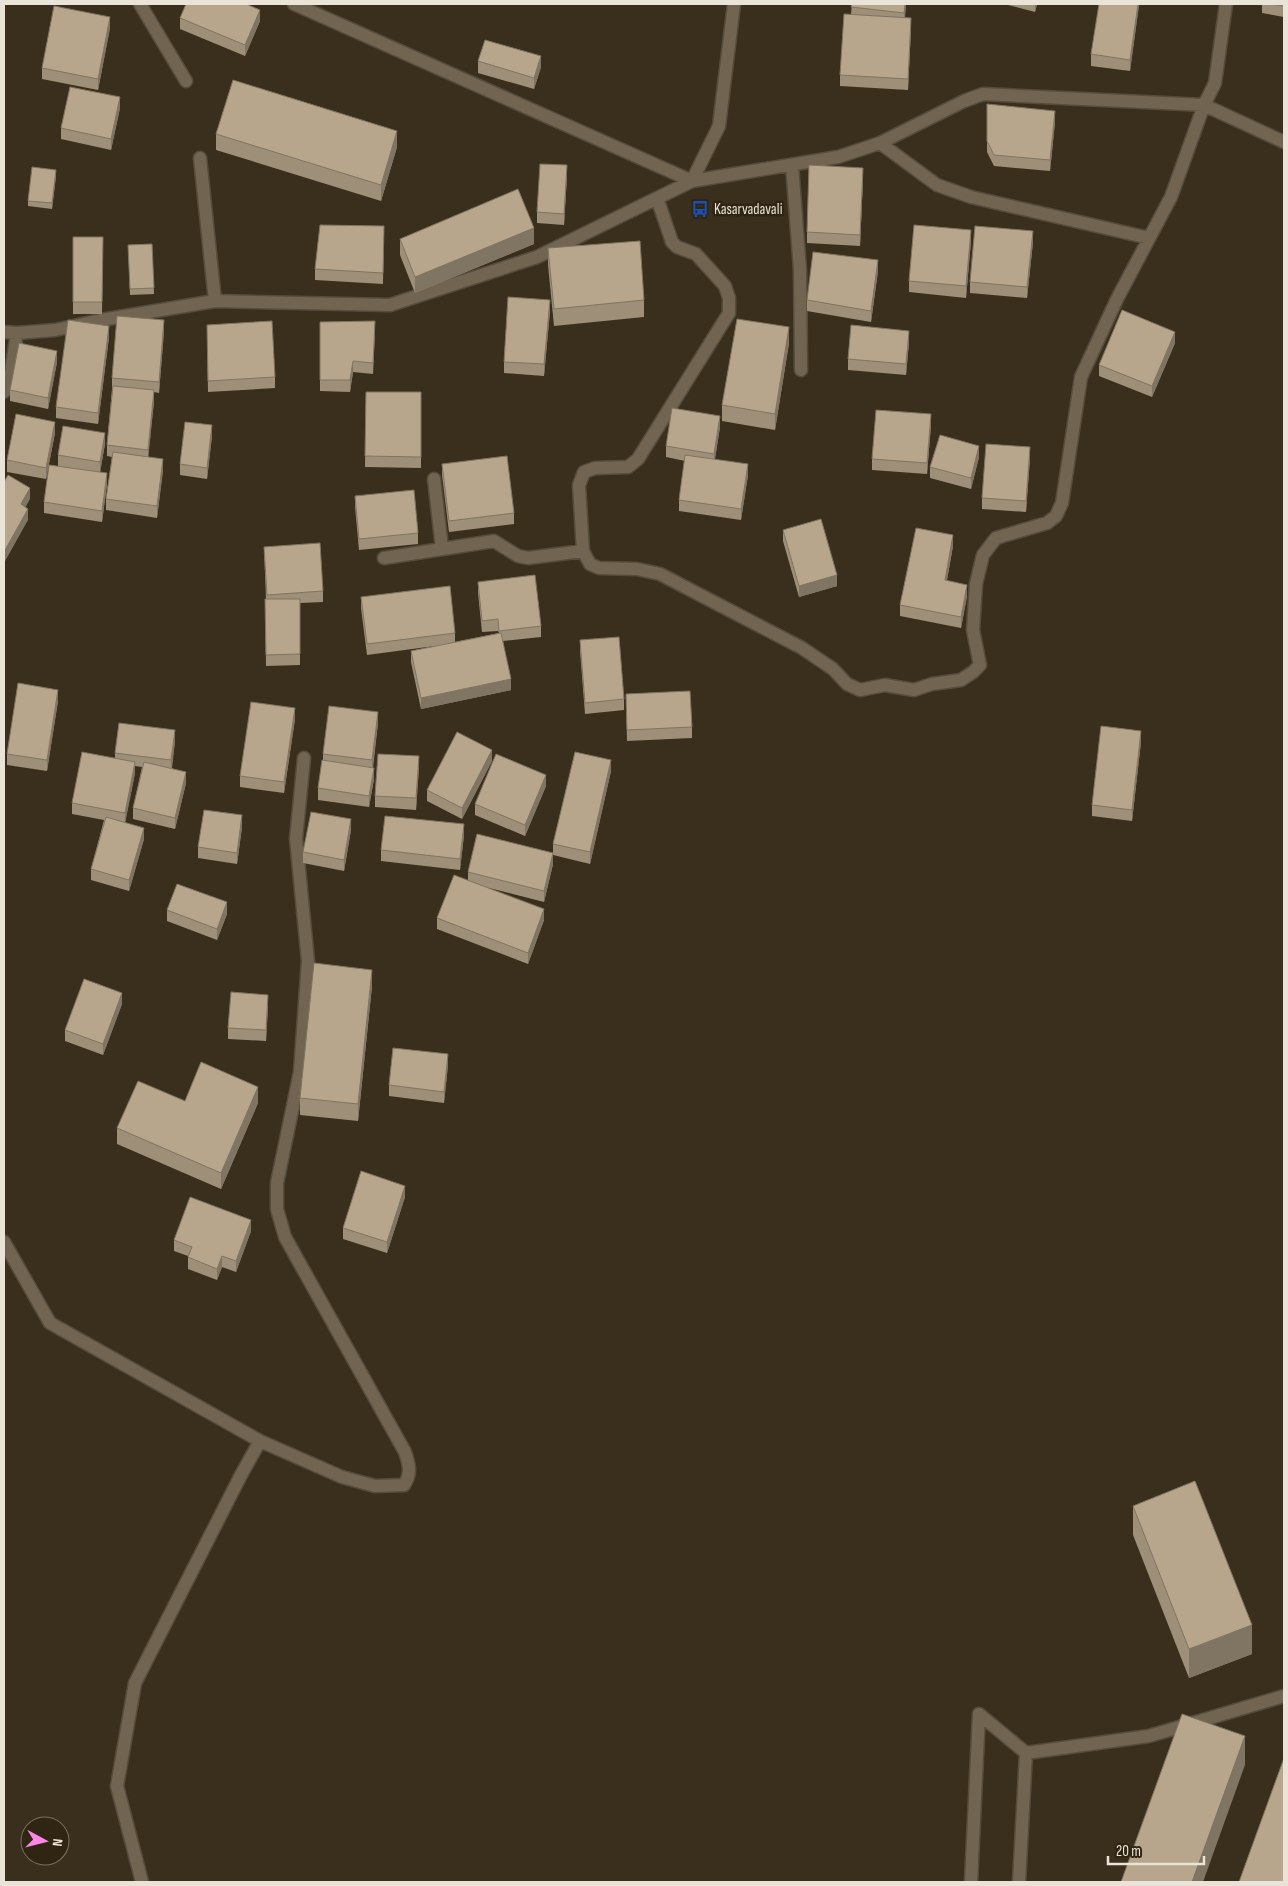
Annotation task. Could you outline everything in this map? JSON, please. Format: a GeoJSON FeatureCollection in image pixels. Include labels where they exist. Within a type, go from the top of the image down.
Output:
{"type":"FeatureCollection","features":[{"type":"Feature","properties":{"kind":"street"},"geometry":{"type":"LineString","coordinates":[[140,4],[186,80]]}},
{"type":"Feature","properties":{"kind":"street"},"geometry":{"type":"LineString","coordinates":[[294,4],[692,181]]}},
{"type":"Feature","properties":{"kind":"street"},"geometry":{"type":"LineString","coordinates":[[692,181],[719,126],[734,4]]}},
{"type":"Feature","properties":{"kind":"street"},"geometry":{"type":"LineString","coordinates":[[657,198],[672,242],[677,247],[696,254],[725,286],[729,298],[729,313],[638,459],[628,467],[595,468],[584,472],[579,485],[583,551],[590,564],[599,568],[637,569],[660,574],[802,648],[833,669],[846,684],[860,690],[885,685],[914,690],[932,684],[961,680],[980,665],[973,630],[976,584],[983,555],[996,538],[1047,523],[1056,516],[1062,504],[1081,376],[1117,299],[1171,198],[1204,105],[1215,83],[1226,4]]}},
{"type":"Feature","properties":{"kind":"street"},"geometry":{"type":"LineString","coordinates":[[4,392],[9,386],[10,333],[55,330],[101,320],[215,301],[390,306],[537,257],[692,181],[838,157],[880,143],[964,100],[982,94],[1204,105],[1284,142]]}},
{"type":"Feature","properties":{"kind":"street"},"geometry":{"type":"LineString","coordinates":[[880,143],[938,185],[972,197],[1149,238]]}},
{"type":"Feature","properties":{"kind":"street"},"geometry":{"type":"LineString","coordinates":[[200,158],[215,301]]}},
{"type":"Feature","properties":{"kind":"street"},"geometry":{"type":"LineString","coordinates":[[792,165],[800,270],[801,370]]}},
{"type":"Feature","properties":{"kind":"street"},"geometry":{"type":"LineString","coordinates":[[434,480],[442,548]]}},
{"type":"Feature","properties":{"kind":"street"},"geometry":{"type":"LineString","coordinates":[[384,558],[494,541],[513,554],[523,557],[583,551]]}},
{"type":"Feature","properties":{"kind":"street"},"geometry":{"type":"LineString","coordinates":[[4,1242],[50,1323],[260,1442],[342,1477],[375,1486],[404,1485],[408,1479],[410,1466],[405,1452],[285,1237],[277,1209],[277,1183],[300,1072],[308,961],[296,839],[304,758]]}},
{"type":"Feature","properties":{"kind":"street"},"geometry":{"type":"LineString","coordinates":[[142,1882],[116,1786],[135,1683],[241,1475],[260,1442]]}},
{"type":"Feature","properties":{"kind":"street"},"geometry":{"type":"LineString","coordinates":[[971,1882],[979,1714],[1026,1753],[1148,1736],[1284,1696]]}},
{"type":"Feature","properties":{"kind":"street"},"geometry":{"type":"LineString","coordinates":[[1019,1882],[1026,1753]]}},
{"type":"Feature","properties":{"kind":"building"},"geometry":{"type":"Polygon","coordinates":[[[186,4],[246,4],[260,10],[245,45],[180,18],[186,4]]]}},
{"type":"Feature","properties":{"kind":"building"},"geometry":{"type":"Polygon","coordinates":[[[852,4],[905,4],[904,13],[851,7],[852,4]]]}},
{"type":"Feature","properties":{"kind":"building"},"geometry":{"type":"Polygon","coordinates":[[[1099,4],[1138,4],[1130,60],[1091,54],[1099,4]]]}},
{"type":"Feature","properties":{"kind":"building"},"geometry":{"type":"Polygon","coordinates":[[[54,6],[110,17],[98,79],[42,68],[54,6]]]}},
{"type":"Feature","properties":{"kind":"building"},"geometry":{"type":"Polygon","coordinates":[[[844,14],[911,18],[908,79],[840,75],[844,14]]]}},
{"type":"Feature","properties":{"kind":"building"},"geometry":{"type":"Polygon","coordinates":[[[485,40],[541,56],[534,78],[478,61],[485,40]]]}},
{"type":"Feature","properties":{"kind":"building"},"geometry":{"type":"Polygon","coordinates":[[[233,80],[397,131],[381,185],[216,134],[233,80]]]}},
{"type":"Feature","properties":{"kind":"building"},"geometry":{"type":"Polygon","coordinates":[[[70,87],[120,97],[111,139],[61,128],[70,87]]]}},
{"type":"Feature","properties":{"kind":"building"},"geometry":{"type":"Polygon","coordinates":[[[987,104],[1055,111],[1050,160],[994,155],[987,141],[987,104]]]}},
{"type":"Feature","properties":{"kind":"building"},"geometry":{"type":"Polygon","coordinates":[[[540,164],[567,165],[564,214],[537,212],[540,164]]]}},
{"type":"Feature","properties":{"kind":"building"},"geometry":{"type":"Polygon","coordinates":[[[809,165],[863,168],[860,235],[807,232],[809,165]]]}},
{"type":"Feature","properties":{"kind":"building"},"geometry":{"type":"Polygon","coordinates":[[[32,167],[56,170],[52,203],[28,201],[32,167]]]}},
{"type":"Feature","properties":{"kind":"building"},"geometry":{"type":"Polygon","coordinates":[[[518,189],[534,228],[415,277],[400,239],[518,189]]]}},
{"type":"Feature","properties":{"kind":"building"},"geometry":{"type":"Polygon","coordinates":[[[320,225],[384,226],[383,273],[315,269],[320,225]]]}},
{"type":"Feature","properties":{"kind":"building"},"geometry":{"type":"Polygon","coordinates":[[[914,225],[971,230],[966,286],[909,281],[914,225]]]}},
{"type":"Feature","properties":{"kind":"building"},"geometry":{"type":"Polygon","coordinates":[[[975,226],[1033,231],[1027,287],[970,282],[975,226]]]}},
{"type":"Feature","properties":{"kind":"building"},"geometry":{"type":"Polygon","coordinates":[[[73,237],[103,237],[102,302],[73,302],[73,237]]]}},
{"type":"Feature","properties":{"kind":"building"},"geometry":{"type":"Polygon","coordinates":[[[640,241],[644,300],[554,309],[548,248],[640,241]]]}},
{"type":"Feature","properties":{"kind":"building"},"geometry":{"type":"Polygon","coordinates":[[[152,244],[154,288],[130,289],[128,245],[152,244]]]}},
{"type":"Feature","properties":{"kind":"building"},"geometry":{"type":"Polygon","coordinates":[[[813,252],[878,260],[871,311],[807,300],[813,252]]]}},
{"type":"Feature","properties":{"kind":"building"},"geometry":{"type":"Polygon","coordinates":[[[508,297],[550,300],[544,364],[504,362],[508,297]]]}},
{"type":"Feature","properties":{"kind":"building"},"geometry":{"type":"Polygon","coordinates":[[[1122,310],[1175,332],[1152,386],[1099,365],[1122,310]]]}},
{"type":"Feature","properties":{"kind":"building"},"geometry":{"type":"Polygon","coordinates":[[[117,316],[164,320],[159,382],[112,378],[117,316]]]}},
{"type":"Feature","properties":{"kind":"building"},"geometry":{"type":"Polygon","coordinates":[[[737,319],[789,327],[775,414],[722,405],[737,319]]]}},
{"type":"Feature","properties":{"kind":"building"},"geometry":{"type":"Polygon","coordinates":[[[68,320],[109,326],[98,413],[56,407],[68,320]]]}},
{"type":"Feature","properties":{"kind":"building"},"geometry":{"type":"Polygon","coordinates":[[[272,321],[275,377],[208,381],[207,325],[272,321]]]}},
{"type":"Feature","properties":{"kind":"building"},"geometry":{"type":"Polygon","coordinates":[[[375,321],[373,363],[353,361],[350,380],[320,380],[320,322],[375,321]]]}},
{"type":"Feature","properties":{"kind":"building"},"geometry":{"type":"Polygon","coordinates":[[[851,325],[909,331],[906,364],[848,359],[851,325]]]}},
{"type":"Feature","properties":{"kind":"building"},"geometry":{"type":"Polygon","coordinates":[[[19,343],[57,351],[48,398],[10,390],[19,343]]]}},
{"type":"Feature","properties":{"kind":"building"},"geometry":{"type":"Polygon","coordinates":[[[113,386],[154,390],[148,450],[107,445],[113,386]]]}},
{"type":"Feature","properties":{"kind":"building"},"geometry":{"type":"Polygon","coordinates":[[[366,392],[421,392],[421,457],[365,456],[366,392]]]}},
{"type":"Feature","properties":{"kind":"building"},"geometry":{"type":"Polygon","coordinates":[[[672,408],[720,416],[714,454],[666,446],[672,408]]]}},
{"type":"Feature","properties":{"kind":"building"},"geometry":{"type":"Polygon","coordinates":[[[876,410],[931,414],[927,463],[872,459],[876,410]]]}},
{"type":"Feature","properties":{"kind":"building"},"geometry":{"type":"Polygon","coordinates":[[[16,414],[55,422],[46,468],[7,460],[16,414]]]}},
{"type":"Feature","properties":{"kind":"building"},"geometry":{"type":"Polygon","coordinates":[[[185,422],[212,425],[207,468],[180,464],[185,422]]]}},
{"type":"Feature","properties":{"kind":"building"},"geometry":{"type":"Polygon","coordinates":[[[63,426],[105,433],[100,462],[58,455],[63,426]]]}},
{"type":"Feature","properties":{"kind":"building"},"geometry":{"type":"Polygon","coordinates":[[[940,435],[979,446],[971,478],[930,467],[940,435]]]}},
{"type":"Feature","properties":{"kind":"building"},"geometry":{"type":"Polygon","coordinates":[[[986,444],[1030,447],[1026,501],[982,498],[986,444]]]}},
{"type":"Feature","properties":{"kind":"building"},"geometry":{"type":"Polygon","coordinates":[[[113,452],[163,459],[157,506],[106,499],[113,452]]]}},
{"type":"Feature","properties":{"kind":"building"},"geometry":{"type":"Polygon","coordinates":[[[685,455],[748,464],[741,509],[679,500],[685,455]]]}},
{"type":"Feature","properties":{"kind":"building"},"geometry":{"type":"Polygon","coordinates":[[[507,456],[514,513],[449,521],[442,464],[507,456]]]}},
{"type":"Feature","properties":{"kind":"building"},"geometry":{"type":"Polygon","coordinates":[[[49,465],[107,473],[102,511],[44,502],[49,465]]]}},
{"type":"Feature","properties":{"kind":"building"},"geometry":{"type":"Polygon","coordinates":[[[8,475],[30,488],[21,504],[28,509],[4,552],[4,482],[8,475]]]}},
{"type":"Feature","properties":{"kind":"building"},"geometry":{"type":"Polygon","coordinates":[[[414,490],[418,533],[359,539],[355,496],[414,490]]]}},
{"type":"Feature","properties":{"kind":"building"},"geometry":{"type":"Polygon","coordinates":[[[821,519],[837,575],[799,586],[783,530],[821,519]]]}},
{"type":"Feature","properties":{"kind":"building"},"geometry":{"type":"Polygon","coordinates":[[[916,528],[953,535],[945,580],[967,585],[961,617],[900,605],[916,528]]]}},
{"type":"Feature","properties":{"kind":"building"},"geometry":{"type":"Polygon","coordinates":[[[320,543],[323,591],[267,595],[264,547],[320,543]]]}},
{"type":"Feature","properties":{"kind":"building"},"geometry":{"type":"Polygon","coordinates":[[[535,575],[541,626],[499,631],[498,619],[482,621],[478,582],[535,575]]]}},
{"type":"Feature","properties":{"kind":"building"},"geometry":{"type":"Polygon","coordinates":[[[450,586],[455,633],[367,644],[361,597],[450,586]]]}},
{"type":"Feature","properties":{"kind":"building"},"geometry":{"type":"Polygon","coordinates":[[[265,599],[300,599],[300,654],[266,655],[265,599]]]}},
{"type":"Feature","properties":{"kind":"building"},"geometry":{"type":"Polygon","coordinates":[[[501,633],[511,679],[421,698],[411,651],[501,633]]]}},
{"type":"Feature","properties":{"kind":"building"},"geometry":{"type":"Polygon","coordinates":[[[619,637],[624,699],[585,703],[580,640],[619,637]]]}},
{"type":"Feature","properties":{"kind":"building"},"geometry":{"type":"Polygon","coordinates":[[[18,683],[58,690],[47,760],[7,754],[18,683]]]}},
{"type":"Feature","properties":{"kind":"building"},"geometry":{"type":"Polygon","coordinates":[[[690,691],[692,727],[627,730],[626,694],[690,691]]]}},
{"type":"Feature","properties":{"kind":"building"},"geometry":{"type":"Polygon","coordinates":[[[251,702],[295,708],[284,782],[240,776],[251,702]]]}},
{"type":"Feature","properties":{"kind":"building"},"geometry":{"type":"Polygon","coordinates":[[[329,706],[378,712],[372,760],[323,754],[329,706]]]}},
{"type":"Feature","properties":{"kind":"building"},"geometry":{"type":"Polygon","coordinates":[[[119,723],[175,730],[171,760],[115,753],[119,723]]]}},
{"type":"Feature","properties":{"kind":"building"},"geometry":{"type":"Polygon","coordinates":[[[1101,726],[1141,731],[1132,810],[1092,805],[1101,726]]]}},
{"type":"Feature","properties":{"kind":"building"},"geometry":{"type":"Polygon","coordinates":[[[457,732],[492,750],[462,808],[427,790],[457,732]]]}},
{"type":"Feature","properties":{"kind":"building"},"geometry":{"type":"Polygon","coordinates":[[[82,752],[135,762],[125,813],[72,803],[82,752]]]}},
{"type":"Feature","properties":{"kind":"building"},"geometry":{"type":"Polygon","coordinates":[[[575,752],[611,760],[590,852],[553,844],[575,752]]]}},
{"type":"Feature","properties":{"kind":"building"},"geometry":{"type":"Polygon","coordinates":[[[378,754],[419,756],[416,798],[375,796],[378,754]]]}},
{"type":"Feature","properties":{"kind":"building"},"geometry":{"type":"Polygon","coordinates":[[[496,754],[546,775],[525,825],[475,804],[496,754]]]}},
{"type":"Feature","properties":{"kind":"building"},"geometry":{"type":"Polygon","coordinates":[[[322,760],[374,768],[369,796],[318,788],[322,760]]]}},
{"type":"Feature","properties":{"kind":"building"},"geometry":{"type":"Polygon","coordinates":[[[144,762],[186,772],[175,818],[133,808],[144,762]]]}},
{"type":"Feature","properties":{"kind":"building"},"geometry":{"type":"Polygon","coordinates":[[[204,810],[242,815],[237,853],[198,847],[204,810]]]}},
{"type":"Feature","properties":{"kind":"building"},"geometry":{"type":"Polygon","coordinates":[[[311,812],[351,819],[344,860],[303,852],[311,812]]]}},
{"type":"Feature","properties":{"kind":"building"},"geometry":{"type":"Polygon","coordinates":[[[385,816],[464,824],[460,859],[381,850],[385,816]]]}},
{"type":"Feature","properties":{"kind":"building"},"geometry":{"type":"Polygon","coordinates":[[[106,817],[144,828],[129,880],[91,869],[106,817]]]}},
{"type":"Feature","properties":{"kind":"building"},"geometry":{"type":"Polygon","coordinates":[[[477,834],[553,853],[544,891],[468,872],[477,834]]]}},
{"type":"Feature","properties":{"kind":"building"},"geometry":{"type":"Polygon","coordinates":[[[454,875],[544,909],[528,953],[437,918],[454,875]]]}},
{"type":"Feature","properties":{"kind":"building"},"geometry":{"type":"Polygon","coordinates":[[[177,884],[227,902],[217,929],[167,910],[177,884]]]}},
{"type":"Feature","properties":{"kind":"building"},"geometry":{"type":"Polygon","coordinates":[[[314,963],[372,970],[358,1104],[300,1098],[314,963]]]}},
{"type":"Feature","properties":{"kind":"building"},"geometry":{"type":"Polygon","coordinates":[[[84,979],[122,993],[103,1044],[65,1030],[84,979]]]}},
{"type":"Feature","properties":{"kind":"building"},"geometry":{"type":"Polygon","coordinates":[[[231,992],[268,995],[266,1030],[228,1028],[231,992]]]}},
{"type":"Feature","properties":{"kind":"building"},"geometry":{"type":"Polygon","coordinates":[[[393,1048],[448,1054],[444,1092],[389,1085],[393,1048]]]}},
{"type":"Feature","properties":{"kind":"building"},"geometry":{"type":"Polygon","coordinates":[[[201,1062],[258,1087],[221,1173],[117,1128],[138,1081],[185,1101],[201,1062]]]}},
{"type":"Feature","properties":{"kind":"building"},"geometry":{"type":"Polygon","coordinates":[[[361,1171],[405,1186],[387,1242],[343,1228],[361,1171]]]}},
{"type":"Feature","properties":{"kind":"building"},"geometry":{"type":"Polygon","coordinates":[[[190,1197],[251,1220],[236,1261],[222,1256],[217,1269],[188,1257],[192,1247],[174,1240],[190,1197]]]}},
{"type":"Feature","properties":{"kind":"building"},"geometry":{"type":"Polygon","coordinates":[[[1195,1481],[1252,1625],[1189,1649],[1133,1506],[1195,1481]]]}},
{"type":"Feature","properties":{"kind":"building"},"geometry":{"type":"Polygon","coordinates":[[[1182,1714],[1245,1736],[1192,1882],[1121,1882],[1182,1714]]]}},
{"type":"Feature","properties":{"kind":"building"},"geometry":{"type":"Polygon","coordinates":[[[1284,1758],[1284,1882],[1239,1882],[1284,1758]]]}},
{"type":"Feature","properties":{"kind":"place","name":"Kasarvadavali"},"geometry":{"type":"Point","coordinates":[700,209]}}]}
